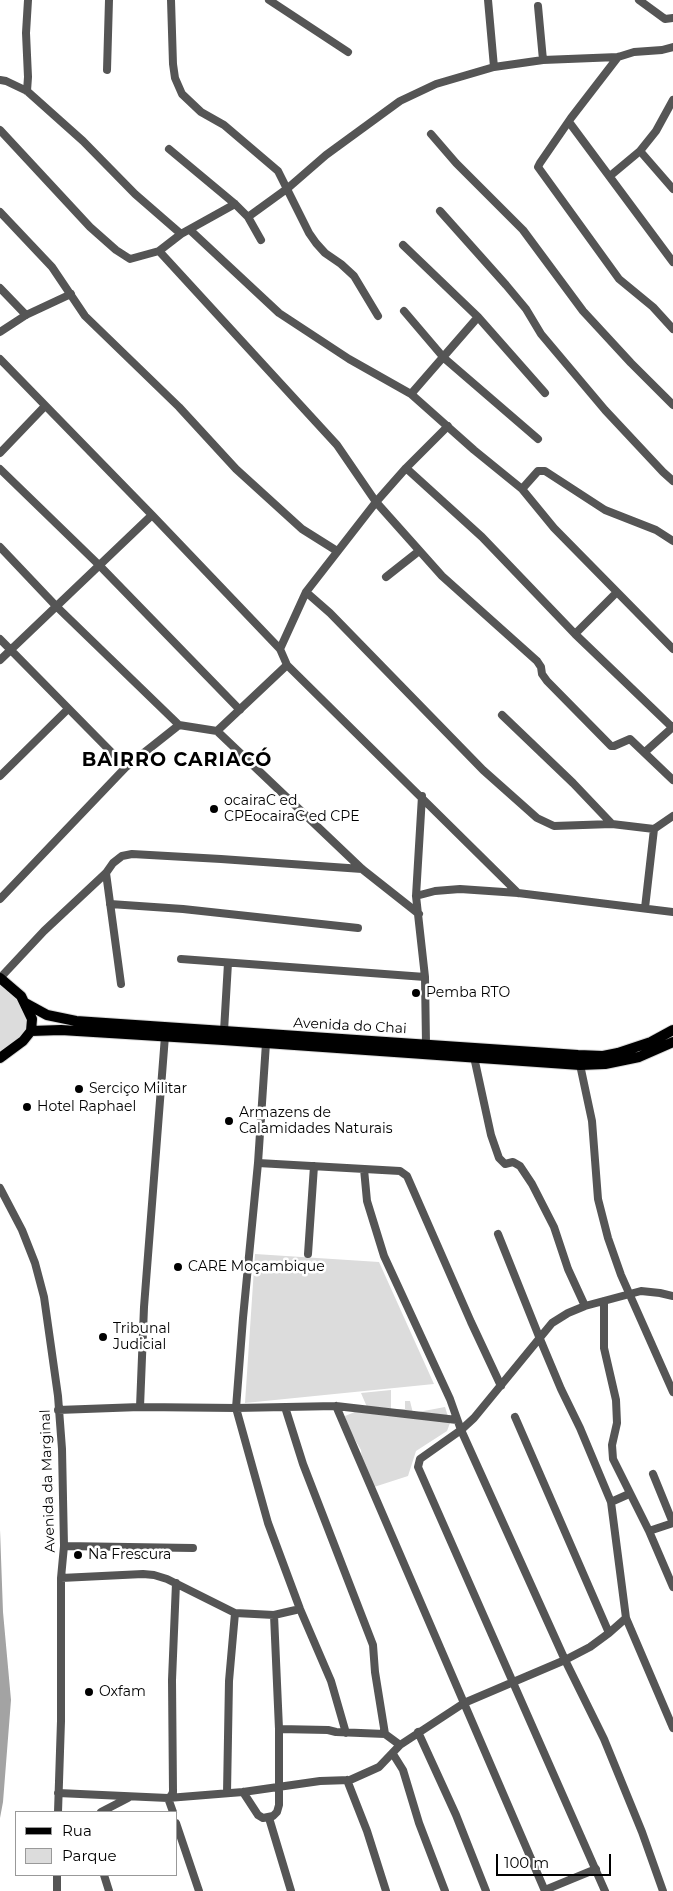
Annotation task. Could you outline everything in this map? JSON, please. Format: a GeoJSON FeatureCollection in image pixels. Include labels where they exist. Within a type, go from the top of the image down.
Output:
{"type":"FeatureCollection","features":[{"type":"Feature","properties":{"kind":"main road","name":"Avenida do Chai"},"geometry":{"type":"LineString","coordinates":[[0,978],[21,996],[32,1019],[31,1031],[61,1030],[474,1057],[579,1060],[618,1053],[651,1042],[673,1030]]}},
{"type":"Feature","properties":{"kind":"main road","name":"Avenida do Chai"},"geometry":{"type":"LineString","coordinates":[[25,1003],[47,1015],[61,1019],[426,1044],[605,1064],[639,1057],[673,1042]]}},
{"type":"Feature","properties":{"kind":"main road"},"geometry":{"type":"LineString","coordinates":[[0,1058],[23,1041],[31,1031]]}},
{"type":"Feature","properties":{"kind":"street"},"geometry":{"type":"LineString","coordinates":[[27,92],[26,33],[28,0]]}},
{"type":"Feature","properties":{"kind":"street"},"geometry":{"type":"LineString","coordinates":[[106,70],[109,0]]}},
{"type":"Feature","properties":{"kind":"street"},"geometry":{"type":"LineString","coordinates":[[171,0],[173,64],[175,78],[182,94],[201,112],[224,125],[278,171],[312,238],[325,253],[354,276],[378,316]]}},
{"type":"Feature","properties":{"kind":"street"},"geometry":{"type":"LineString","coordinates":[[269,0],[348,52]]}},
{"type":"Feature","properties":{"kind":"street"},"geometry":{"type":"LineString","coordinates":[[488,0],[494,67]]}},
{"type":"Feature","properties":{"kind":"street"},"geometry":{"type":"LineString","coordinates":[[639,0],[665,19],[673,18]]}},
{"type":"Feature","properties":{"kind":"street"},"geometry":{"type":"LineString","coordinates":[[538,6],[543,60]]}},
{"type":"Feature","properties":{"kind":"street"},"geometry":{"type":"LineString","coordinates":[[248,217],[400,101],[436,84],[494,67],[543,60],[618,57],[634,52],[673,48]]}},
{"type":"Feature","properties":{"kind":"street"},"geometry":{"type":"LineString","coordinates":[[618,57],[538,167],[619,279],[653,307],[673,329]]}},
{"type":"Feature","properties":{"kind":"street"},"geometry":{"type":"LineString","coordinates":[[0,80],[6,81],[27,92],[83,141],[135,194],[181,234]]}},
{"type":"Feature","properties":{"kind":"street"},"geometry":{"type":"LineString","coordinates":[[610,176],[640,152],[656,131],[673,100]]}},
{"type":"Feature","properties":{"kind":"street"},"geometry":{"type":"LineString","coordinates":[[569,122],[673,262]]}},
{"type":"Feature","properties":{"kind":"street"},"geometry":{"type":"LineString","coordinates":[[0,130],[90,227],[116,250],[130,259],[159,251],[181,234],[235,204]]}},
{"type":"Feature","properties":{"kind":"street"},"geometry":{"type":"LineString","coordinates":[[431,134],[456,164],[523,230],[583,311],[673,405]]}},
{"type":"Feature","properties":{"kind":"street"},"geometry":{"type":"LineString","coordinates":[[169,150],[235,204],[248,217],[261,240]]}},
{"type":"Feature","properties":{"kind":"street"},"geometry":{"type":"LineString","coordinates":[[640,152],[673,189]]}},
{"type":"Feature","properties":{"kind":"street"},"geometry":{"type":"LineString","coordinates":[[440,211],[526,309],[542,334],[605,410],[673,481]]}},
{"type":"Feature","properties":{"kind":"street"},"geometry":{"type":"LineString","coordinates":[[0,212],[52,267],[85,316],[179,407],[236,469],[302,529],[337,551]]}},
{"type":"Feature","properties":{"kind":"street"},"geometry":{"type":"LineString","coordinates":[[190,230],[279,313],[350,359],[412,394],[474,450],[522,489],[554,528],[673,649]]}},
{"type":"Feature","properties":{"kind":"street"},"geometry":{"type":"LineString","coordinates":[[403,245],[478,317],[545,393]]}},
{"type":"Feature","properties":{"kind":"street"},"geometry":{"type":"LineString","coordinates":[[159,251],[337,445],[376,502],[442,576],[536,661],[541,667],[542,674],[547,682],[609,744],[614,746],[630,739],[673,780]]}},
{"type":"Feature","properties":{"kind":"street"},"geometry":{"type":"LineString","coordinates":[[0,288],[26,315]]}},
{"type":"Feature","properties":{"kind":"street"},"geometry":{"type":"LineString","coordinates":[[0,332],[26,315],[71,294]]}},
{"type":"Feature","properties":{"kind":"street"},"geometry":{"type":"LineString","coordinates":[[404,311],[444,358],[538,439]]}},
{"type":"Feature","properties":{"kind":"street"},"geometry":{"type":"LineString","coordinates":[[412,394],[478,317]]}},
{"type":"Feature","properties":{"kind":"street"},"geometry":{"type":"LineString","coordinates":[[0,359],[280,649],[288,665],[518,892]]}},
{"type":"Feature","properties":{"kind":"street"},"geometry":{"type":"LineString","coordinates":[[0,453],[45,406]]}},
{"type":"Feature","properties":{"kind":"street"},"geometry":{"type":"LineString","coordinates":[[280,649],[306,592],[376,502],[406,468],[448,426]]}},
{"type":"Feature","properties":{"kind":"street"},"geometry":{"type":"LineString","coordinates":[[406,468],[482,537],[575,634],[673,727],[645,752]]}},
{"type":"Feature","properties":{"kind":"street"},"geometry":{"type":"LineString","coordinates":[[0,469],[99,565],[240,710]]}},
{"type":"Feature","properties":{"kind":"street"},"geometry":{"type":"LineString","coordinates":[[522,489],[538,471],[545,471],[600,507],[656,530],[673,541]]}},
{"type":"Feature","properties":{"kind":"street"},"geometry":{"type":"LineString","coordinates":[[0,660],[152,515]]}},
{"type":"Feature","properties":{"kind":"street"},"geometry":{"type":"LineString","coordinates":[[0,547],[56,606],[179,725],[217,732],[362,869],[419,914]]}},
{"type":"Feature","properties":{"kind":"street"},"geometry":{"type":"LineString","coordinates":[[386,577],[419,551]]}},
{"type":"Feature","properties":{"kind":"street"},"geometry":{"type":"LineString","coordinates":[[306,592],[330,613],[483,770],[537,818],[554,826],[612,824],[654,829],[673,816]]}},
{"type":"Feature","properties":{"kind":"street"},"geometry":{"type":"LineString","coordinates":[[575,634],[617,592]]}},
{"type":"Feature","properties":{"kind":"street"},"geometry":{"type":"LineString","coordinates":[[0,639],[126,767]]}},
{"type":"Feature","properties":{"kind":"street"},"geometry":{"type":"LineString","coordinates":[[217,732],[288,665]]}},
{"type":"Feature","properties":{"kind":"street"},"geometry":{"type":"LineString","coordinates":[[0,776],[68,710]]}},
{"type":"Feature","properties":{"kind":"street"},"geometry":{"type":"LineString","coordinates":[[502,715],[574,783],[612,824]]}},
{"type":"Feature","properties":{"kind":"street"},"geometry":{"type":"LineString","coordinates":[[0,899],[126,767],[179,725]]}},
{"type":"Feature","properties":{"kind":"street"},"geometry":{"type":"LineString","coordinates":[[422,796],[416,896],[425,977],[426,1044]]}},
{"type":"Feature","properties":{"kind":"street"},"geometry":{"type":"LineString","coordinates":[[645,908],[654,829]]}},
{"type":"Feature","properties":{"kind":"street"},"geometry":{"type":"LineString","coordinates":[[0,978],[44,931],[122,856],[132,854],[362,869]]}},
{"type":"Feature","properties":{"kind":"street"},"geometry":{"type":"LineString","coordinates":[[106,873],[121,984]]}},
{"type":"Feature","properties":{"kind":"street"},"geometry":{"type":"LineString","coordinates":[[416,896],[435,891],[460,889],[518,892],[673,912]]}},
{"type":"Feature","properties":{"kind":"street"},"geometry":{"type":"LineString","coordinates":[[110,904],[183,909],[358,928]]}},
{"type":"Feature","properties":{"kind":"street"},"geometry":{"type":"LineString","coordinates":[[181,959],[425,977]]}},
{"type":"Feature","properties":{"kind":"street"},"geometry":{"type":"LineString","coordinates":[[224,1031],[228,963]]}},
{"type":"Feature","properties":{"kind":"street"},"geometry":{"type":"LineString","coordinates":[[140,1407],[144,1307],[165,1036]]}},
{"type":"Feature","properties":{"kind":"street"},"geometry":{"type":"LineString","coordinates":[[266,1043],[258,1163],[236,1408],[268,1523],[300,1609],[331,1681],[346,1733]]}},
{"type":"Feature","properties":{"kind":"street"},"geometry":{"type":"LineString","coordinates":[[474,1057],[491,1135],[499,1158],[505,1164],[512,1162],[520,1166],[532,1184],[554,1227],[568,1269],[585,1306]]}},
{"type":"Feature","properties":{"kind":"street"},"geometry":{"type":"LineString","coordinates":[[579,1060],[592,1121],[598,1199],[608,1238],[629,1294],[673,1392]]}},
{"type":"Feature","properties":{"kind":"street"},"geometry":{"type":"LineString","coordinates":[[258,1163],[400,1172],[409,1179],[501,1386]]}},
{"type":"Feature","properties":{"kind":"street"},"geometry":{"type":"LineString","coordinates":[[308,1254],[314,1166]]}},
{"type":"Feature","properties":{"kind":"street"},"geometry":{"type":"LineString","coordinates":[[364,1169],[367,1201],[384,1256],[450,1399],[461,1430],[565,1660],[604,1739],[642,1832],[663,1891]]}},
{"type":"Feature","properties":{"kind":"street","name":"Avenida da Marginal"},"geometry":{"type":"LineString","coordinates":[[0,1188],[22,1230],[35,1263],[42,1288],[52,1351],[62,1449],[64,1546],[61,1578],[61,1721],[58,1811]]}},
{"type":"Feature","properties":{"kind":"street"},"geometry":{"type":"LineString","coordinates":[[498,1234],[561,1389],[580,1428],[611,1502],[626,1618],[673,1728]]}},
{"type":"Feature","properties":{"kind":"street"},"geometry":{"type":"LineString","coordinates":[[604,1891],[596,1869],[418,1467],[420,1459],[461,1430],[501,1386],[552,1323],[568,1313],[585,1306],[641,1291],[673,1296]]}},
{"type":"Feature","properties":{"kind":"street"},"geometry":{"type":"LineString","coordinates":[[604,1301],[604,1348],[616,1400],[617,1423],[612,1452],[613,1459],[649,1532],[673,1587]]}},
{"type":"Feature","properties":{"kind":"street"},"geometry":{"type":"LineString","coordinates":[[58,1410],[140,1407],[336,1406],[457,1420]]}},
{"type":"Feature","properties":{"kind":"street"},"geometry":{"type":"LineString","coordinates":[[336,1406],[545,1891],[596,1869]]}},
{"type":"Feature","properties":{"kind":"street"},"geometry":{"type":"LineString","coordinates":[[285,1407],[327,1531],[370,1635],[385,1734]]}},
{"type":"Feature","properties":{"kind":"street"},"geometry":{"type":"LineString","coordinates":[[515,1416],[610,1633]]}},
{"type":"Feature","properties":{"kind":"street"},"geometry":{"type":"LineString","coordinates":[[649,1532],[673,1524],[653,1474]]}},
{"type":"Feature","properties":{"kind":"street"},"geometry":{"type":"LineString","coordinates":[[611,1502],[629,1494]]}},
{"type":"Feature","properties":{"kind":"street"},"geometry":{"type":"LineString","coordinates":[[64,1546],[193,1548]]}},
{"type":"Feature","properties":{"kind":"street"},"geometry":{"type":"LineString","coordinates":[[61,1578],[154,1575],[176,1583],[235,1613],[274,1615],[300,1609]]}},
{"type":"Feature","properties":{"kind":"street"},"geometry":{"type":"LineString","coordinates":[[168,1798],[173,1792],[172,1680],[176,1583]]}},
{"type":"Feature","properties":{"kind":"street"},"geometry":{"type":"LineString","coordinates":[[227,1793],[228,1714],[235,1613]]}},
{"type":"Feature","properties":{"kind":"street"},"geometry":{"type":"LineString","coordinates":[[243,1792],[258,1815],[263,1818],[269,1818],[277,1812],[279,1805],[279,1730],[274,1615]]}},
{"type":"Feature","properties":{"kind":"street"},"geometry":{"type":"LineString","coordinates":[[58,1793],[168,1798],[243,1792],[320,1781],[347,1780],[379,1766],[400,1745],[464,1703],[565,1660],[590,1647],[610,1633],[626,1618]]}},
{"type":"Feature","properties":{"kind":"street"},"geometry":{"type":"LineString","coordinates":[[279,1730],[328,1730],[346,1733],[385,1734],[400,1745]]}},
{"type":"Feature","properties":{"kind":"street"},"geometry":{"type":"LineString","coordinates":[[418,1732],[456,1815],[486,1891]]}},
{"type":"Feature","properties":{"kind":"street"},"geometry":{"type":"LineString","coordinates":[[393,1754],[403,1770],[419,1823],[445,1891]]}},
{"type":"Feature","properties":{"kind":"street"},"geometry":{"type":"LineString","coordinates":[[347,1780],[367,1831],[386,1891]]}},
{"type":"Feature","properties":{"kind":"street"},"geometry":{"type":"LineString","coordinates":[[103,1811],[129,1797]]}},
{"type":"Feature","properties":{"kind":"street"},"geometry":{"type":"LineString","coordinates":[[168,1798],[173,1811]]}},
{"type":"Feature","properties":{"kind":"street"},"geometry":{"type":"LineString","coordinates":[[269,1818],[291,1891]]}},
{"type":"Feature","properties":{"kind":"street"},"geometry":{"type":"LineString","coordinates":[[178,1829],[199,1891]]}},
{"type":"Feature","properties":{"kind":"street"},"geometry":{"type":"LineString","coordinates":[[57,1876],[57,1891]]}},
{"type":"Feature","properties":{"kind":"street"},"geometry":{"type":"LineString","coordinates":[[104,1876],[109,1891]]}},
{"type":"Feature","properties":{"kind":"green space"},"geometry":{"type":"Polygon","coordinates":[[[0,981],[18,997],[29,1020],[29,1030],[0,1055],[0,981]]]}},
{"type":"Feature","properties":{"kind":"green space"},"geometry":{"type":"Polygon","coordinates":[[[255,1254],[379,1262],[434,1384],[245,1403],[255,1254]]]}},
{"type":"Feature","properties":{"kind":"green space"},"geometry":{"type":"Polygon","coordinates":[[[391,1390],[391,1409],[405,1409],[405,1401],[410,1401],[413,1413],[445,1407],[450,1423],[447,1431],[416,1451],[408,1476],[374,1487],[363,1469],[361,1450],[347,1426],[345,1416],[367,1407],[361,1393],[391,1390]]]}},
{"type":"Feature","properties":{"kind":"shaded area"},"geometry":{"type":"Polygon","coordinates":[[[0,1530],[3,1612],[11,1700],[3,1802],[0,1818],[0,1530]]]}},
{"type":"Feature","properties":{"kind":"place","name":"ocairaC ed CPEocairaC ed CPE"},"geometry":{"type":"Point","coordinates":[214,809]}},
{"type":"Feature","properties":{"kind":"place","name":"Pemba RTO"},"geometry":{"type":"Point","coordinates":[416,993]}},
{"type":"Feature","properties":{"kind":"place","name":"Serciço Militar"},"geometry":{"type":"Point","coordinates":[79,1089]}},
{"type":"Feature","properties":{"kind":"place","name":"Hotel Raphael"},"geometry":{"type":"Point","coordinates":[27,1107]}},
{"type":"Feature","properties":{"kind":"place","name":"Armazens de Calamidades Naturais"},"geometry":{"type":"Point","coordinates":[229,1121]}},
{"type":"Feature","properties":{"kind":"place","name":"CARE Moçambique"},"geometry":{"type":"Point","coordinates":[178,1267]}},
{"type":"Feature","properties":{"kind":"place","name":"Tribunal Judicial"},"geometry":{"type":"Point","coordinates":[103,1337]}},
{"type":"Feature","properties":{"kind":"place","name":"Na Frescura"},"geometry":{"type":"Point","coordinates":[78,1555]}},
{"type":"Feature","properties":{"kind":"place","name":"Oxfam"},"geometry":{"type":"Point","coordinates":[89,1692]}},
{"type":"Feature","properties":{"kind":"district","name":"BAIRRO CARIACÓ"},"geometry":{"type":"Point","coordinates":[177,760]}}]}
